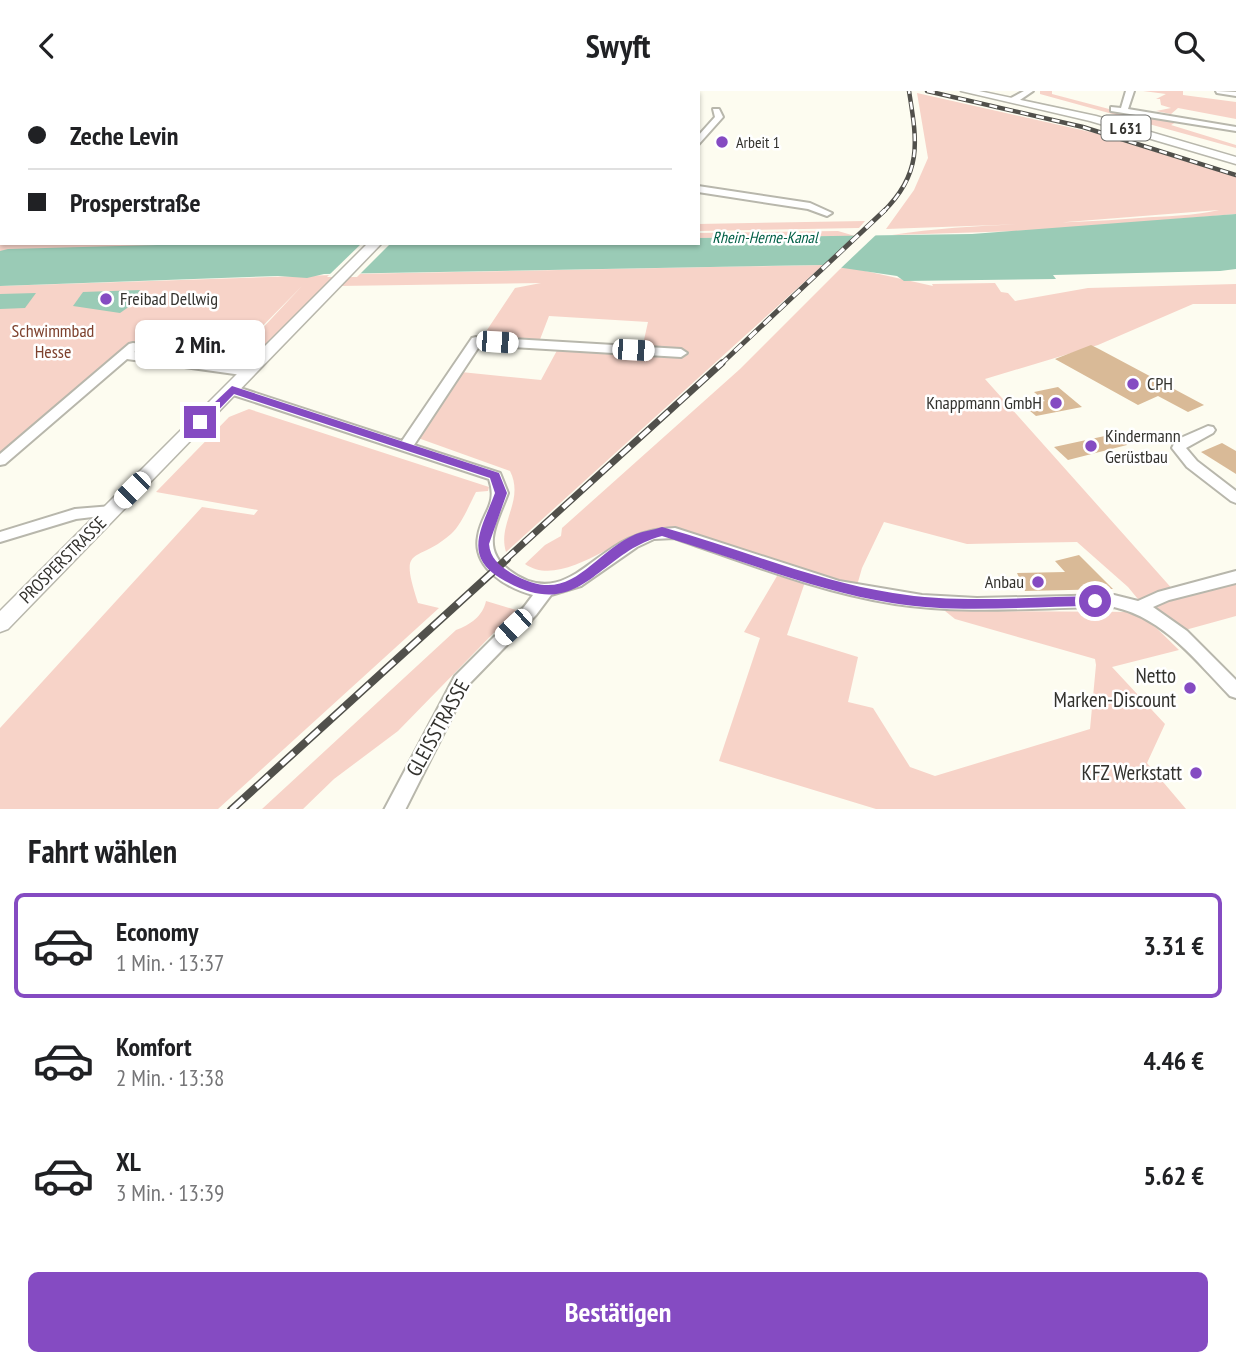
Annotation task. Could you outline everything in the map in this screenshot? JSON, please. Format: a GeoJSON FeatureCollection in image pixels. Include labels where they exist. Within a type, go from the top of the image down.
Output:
{"type":"FeatureCollection","features":[{"type":"Feature","properties":{"kind":"main road","name":"L 631"},"geometry":{"type":"LineString","coordinates":[[966,91],[1021,96],[1236,161]]}},
{"type":"Feature","properties":{"kind":"main road","name":"L 631"},"geometry":{"type":"LineString","coordinates":[[989,91],[1096,113],[1236,154]]}},
{"type":"Feature","properties":{"kind":"main road","name":"PROSPERSTRASSE"},"geometry":{"type":"LineString","coordinates":[[0,624],[374,245]]}},
{"type":"Feature","properties":{"kind":"street"},"geometry":{"type":"LineString","coordinates":[[1130,91],[1119,109],[1236,129]]}},
{"type":"Feature","properties":{"kind":"street"},"geometry":{"type":"LineString","coordinates":[[1220,91],[1236,94]]}},
{"type":"Feature","properties":{"kind":"street"},"geometry":{"type":"LineString","coordinates":[[700,140],[719,117],[716,111]]}},
{"type":"Feature","properties":{"kind":"street"},"geometry":{"type":"LineString","coordinates":[[700,189],[810,206],[827,212]]}},
{"type":"Feature","properties":{"kind":"street"},"geometry":{"type":"LineString","coordinates":[[406,446],[476,341],[681,353]]}},
{"type":"Feature","properties":{"kind":"street"},"geometry":{"type":"LineString","coordinates":[[0,461],[126,355],[254,367]]}},
{"type":"Feature","properties":{"kind":"street"},"geometry":{"type":"LineString","coordinates":[[232,390],[495,476],[501,493],[483,544],[484,554],[496,570],[515,582],[545,591],[563,588],[583,579],[639,538],[662,531],[848,588],[894,598],[941,602],[1114,601],[1141,606],[1160,619],[1236,691]]}},
{"type":"Feature","properties":{"kind":"street"},"geometry":{"type":"LineString","coordinates":[[1208,430],[1181,443],[1179,447],[1192,464],[1236,498]]}},
{"type":"Feature","properties":{"kind":"street"},"geometry":{"type":"LineString","coordinates":[[0,537],[75,514],[111,510]]}},
{"type":"Feature","properties":{"kind":"street"},"geometry":{"type":"LineString","coordinates":[[1141,606],[1164,596],[1236,577]]}},
{"type":"Feature","properties":{"kind":"street","name":"GLEISSTRASSE"},"geometry":{"type":"LineString","coordinates":[[395,809],[461,681],[530,611],[545,591]]}},
{"type":"Feature","properties":{"kind":"green space"},"geometry":{"type":"Polygon","coordinates":[[[1040,91],[1052,91],[1052,94],[1109,109],[1180,120],[1171,125],[1236,145],[1236,148],[1040,94],[1040,91]]]}},
{"type":"Feature","properties":{"kind":"green space"},"geometry":{"type":"Polygon","coordinates":[[[1143,91],[1183,91],[1183,95],[1236,102],[1236,119],[1178,108],[1171,114],[1156,111],[1171,108],[1161,105],[1160,99],[1156,99],[1166,94],[1143,91]]]}},
{"type":"Feature","properties":{"kind":"green space"},"geometry":{"type":"Polygon","coordinates":[[[917,93],[1095,133],[1236,177],[1236,214],[1049,230],[892,235],[1004,225],[886,229],[914,190],[928,158],[917,93]],[[1219,210],[1061,222],[1179,215],[1219,210]]]}},
{"type":"Feature","properties":{"kind":"green space"},"geometry":{"type":"Polygon","coordinates":[[[865,221],[859,228],[700,231],[700,224],[865,221]]]}},
{"type":"Feature","properties":{"kind":"green space"},"geometry":{"type":"Polygon","coordinates":[[[838,231],[855,236],[700,238],[700,233],[838,231]]]}},
{"type":"Feature","properties":{"kind":"green space"},"geometry":{"type":"Polygon","coordinates":[[[0,245],[174,245],[0,251],[0,245]]]}},
{"type":"Feature","properties":{"kind":"green space"},"geometry":{"type":"Polygon","coordinates":[[[823,265],[506,552],[505,531],[514,492],[510,471],[418,438],[461,372],[541,380],[561,343],[642,349],[648,322],[549,316],[539,342],[481,339],[515,288],[541,283],[338,286],[350,274],[823,265]]]}},
{"type":"Feature","properties":{"kind":"green space"},"geometry":{"type":"Polygon","coordinates":[[[843,266],[933,286],[932,284],[995,283],[1001,292],[1008,293],[1015,301],[1088,288],[1236,284],[1236,304],[1193,304],[1098,345],[985,379],[1175,592],[1142,604],[1128,587],[1077,542],[967,544],[884,522],[862,568],[856,589],[663,529],[646,533],[591,558],[556,570],[540,570],[525,564],[545,545],[561,536],[562,528],[740,369],[843,266]]]}},
{"type":"Feature","properties":{"kind":"green space","name":"Schwimmbad Hesse"},"geometry":{"type":"Polygon","coordinates":[[[333,275],[329,285],[257,353],[242,350],[302,286],[242,347],[143,336],[0,453],[0,286],[333,275]]]}},
{"type":"Feature","properties":{"kind":"green space"},"geometry":{"type":"Polygon","coordinates":[[[249,409],[489,487],[488,491],[476,492],[462,520],[451,534],[414,557],[410,563],[412,584],[418,603],[439,608],[218,809],[0,809],[0,728],[202,507],[254,515],[258,510],[156,492],[229,417],[249,409]]]}},
{"type":"Feature","properties":{"kind":"green space"},"geometry":{"type":"Polygon","coordinates":[[[777,576],[805,582],[787,635],[858,657],[848,702],[873,708],[910,767],[935,776],[1090,729],[1096,665],[1095,659],[955,619],[945,611],[1140,612],[1179,650],[1112,667],[1165,724],[1147,763],[1186,809],[876,809],[719,761],[760,638],[744,632],[777,576]]]}},
{"type":"Feature","properties":{"kind":"green space"},"geometry":{"type":"Polygon","coordinates":[[[1236,583],[1236,616],[1178,632],[1146,606],[1197,591],[1236,583]]]}},
{"type":"Feature","properties":{"kind":"green space"},"geometry":{"type":"Polygon","coordinates":[[[486,601],[516,610],[398,731],[334,779],[303,809],[262,809],[456,630],[475,619],[486,601]]]}},
{"type":"Feature","properties":{"kind":"shaded area"},"geometry":{"type":"Polygon","coordinates":[[[1236,214],[1236,269],[1053,275],[1056,279],[904,281],[897,276],[823,265],[324,274],[307,278],[278,276],[0,286],[0,251],[8,249],[157,245],[700,245],[700,238],[972,234],[1236,214]]]}},
{"type":"Feature","properties":{"kind":"shaded area","name":"Freibad Dellwig"},"geometry":{"type":"Polygon","coordinates":[[[140,290],[130,306],[120,313],[73,306],[83,292],[140,290]]]}},
{"type":"Feature","properties":{"kind":"shaded area"},"geometry":{"type":"Polygon","coordinates":[[[36,293],[25,308],[0,309],[0,294],[36,293]]]}},
{"type":"Feature","properties":{"kind":"pier"},"geometry":{"type":"Polygon","coordinates":[[[859,232],[879,232],[840,269],[819,269],[859,232]]]}},
{"type":"Feature","properties":{"kind":"pier"},"geometry":{"type":"Polygon","coordinates":[[[360,245],[389,245],[357,277],[327,277],[360,245]]]}},
{"type":"Feature","properties":{"kind":"building","name":"CPH"},"geometry":{"type":"Polygon","coordinates":[[[1091,345],[1204,405],[1188,412],[1158,396],[1138,405],[1055,359],[1091,345]]]}},
{"type":"Feature","properties":{"kind":"building","name":"Knappmann GmbH"},"geometry":{"type":"Polygon","coordinates":[[[1058,387],[1082,407],[1036,416],[1023,405],[1045,401],[1034,392],[1058,387]]]}},
{"type":"Feature","properties":{"kind":"building","name":"Kindermann Gerüstbau"},"geometry":{"type":"Polygon","coordinates":[[[1114,434],[1127,445],[1068,460],[1054,447],[1114,434]]]}},
{"type":"Feature","properties":{"kind":"building"},"geometry":{"type":"Polygon","coordinates":[[[1222,443],[1236,451],[1236,474],[1201,452],[1222,443]]]}},
{"type":"Feature","properties":{"kind":"building"},"geometry":{"type":"Polygon","coordinates":[[[1079,555],[1113,589],[1025,591],[1017,573],[1065,572],[1055,561],[1079,555]]]}},
{"type":"Feature","properties":{"kind":"railway"},"geometry":{"type":"LineString","coordinates":[[884,211],[905,184],[914,156],[914,126],[909,91]]}},
{"type":"Feature","properties":{"kind":"railway"},"geometry":{"type":"LineString","coordinates":[[927,91],[1083,127],[1236,175]]}},
{"type":"Feature","properties":{"kind":"railway"},"geometry":{"type":"LineString","coordinates":[[720,365],[884,211]]}},
{"type":"Feature","properties":{"kind":"railway"},"geometry":{"type":"LineString","coordinates":[[505,560],[722,363]]}},
{"type":"Feature","properties":{"kind":"railway"},"geometry":{"type":"LineString","coordinates":[[232,809],[507,559]]}},
{"type":"Feature","properties":{"kind":"place","name":"Arbeit 1"},"geometry":{"type":"Point","coordinates":[722,142]}},
{"type":"Feature","properties":{"kind":"place","name":"Freibad Dellwig"},"geometry":{"type":"Point","coordinates":[106,299]}},
{"type":"Feature","properties":{"kind":"place","name":"CPH"},"geometry":{"type":"Point","coordinates":[1133,384]}},
{"type":"Feature","properties":{"kind":"place","name":"Knappmann GmbH"},"geometry":{"type":"Point","coordinates":[1056,403]}},
{"type":"Feature","properties":{"kind":"place","name":"Kindermann Gerüstbau"},"geometry":{"type":"Point","coordinates":[1091,446]}},
{"type":"Feature","properties":{"kind":"place","name":"Anbau"},"geometry":{"type":"Point","coordinates":[1038,582]}},
{"type":"Feature","properties":{"kind":"place","name":"Netto Marken-Discount"},"geometry":{"type":"Point","coordinates":[1190,688]}},
{"type":"Feature","properties":{"kind":"place","name":"KFZ Werkstatt"},"geometry":{"type":"Point","coordinates":[1196,773]}},
{"type":"Feature","properties":{"kind":"route"},"geometry":{"type":"LineString","coordinates":[[200,422],[232,390],[495,476],[501,493],[483,544],[487,561],[515,582],[545,591],[563,588],[583,579],[639,538],[662,531],[848,588],[894,598],[941,602],[1095,601]]}},
{"type":"Feature","properties":{"kind":"water label","name":"Rhein-Herne-Kanal"},"geometry":{"type":"Point","coordinates":[765,237]}}]}
